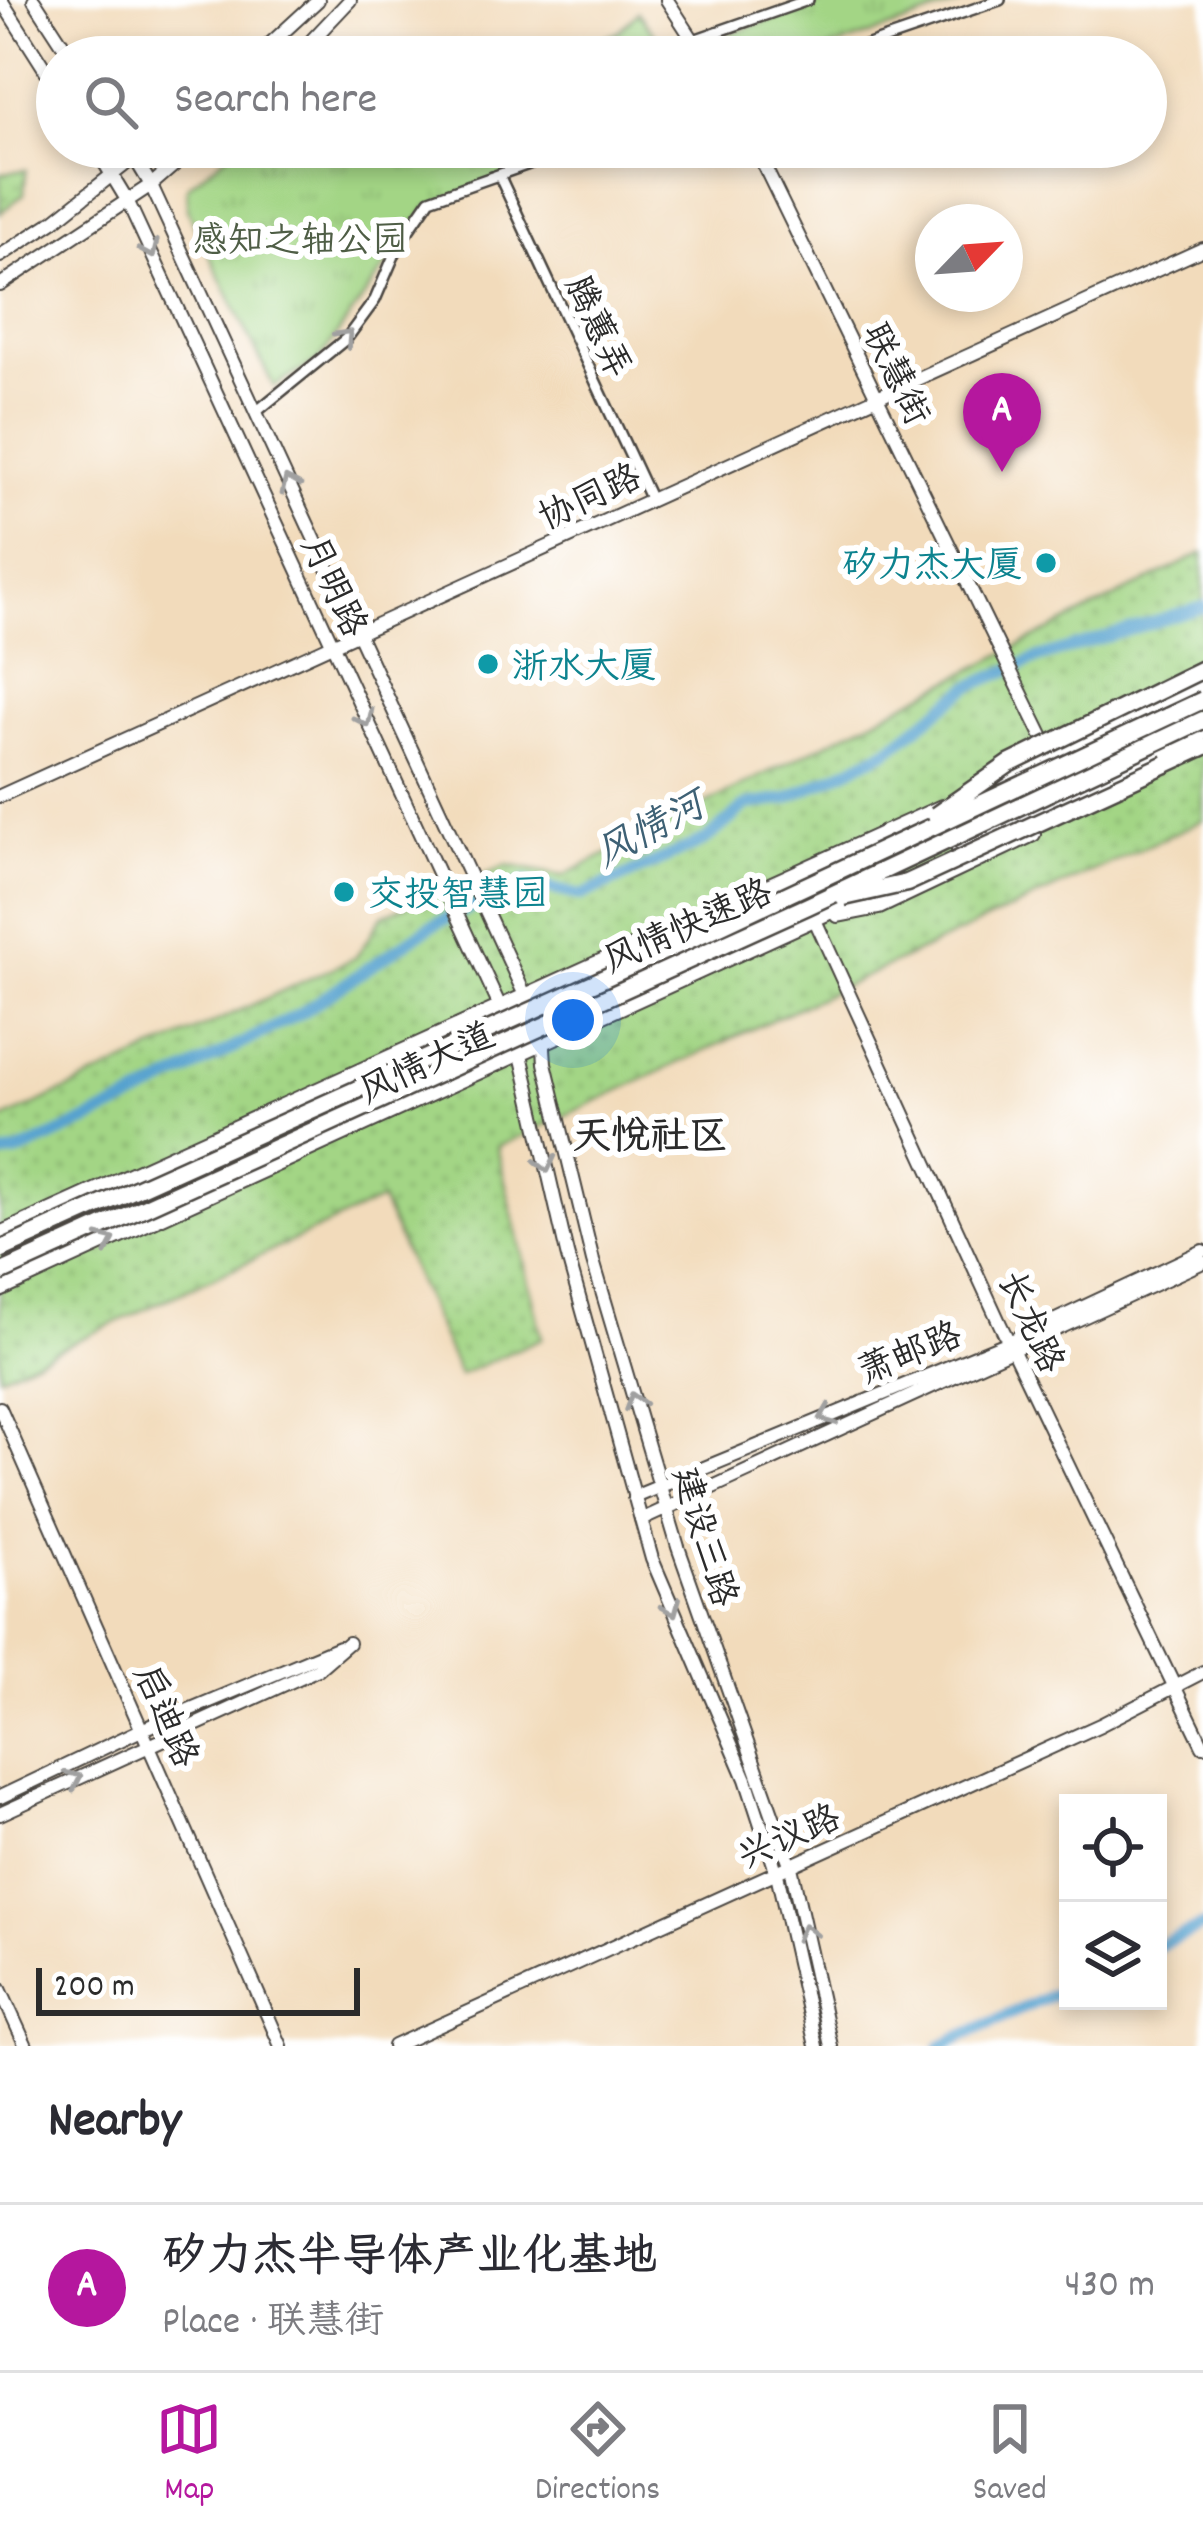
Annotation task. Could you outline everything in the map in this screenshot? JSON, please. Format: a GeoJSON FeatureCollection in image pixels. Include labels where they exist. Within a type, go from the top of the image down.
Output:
{"type":"FeatureCollection","features":[{"type":"Feature","properties":{"kind":"highway"},"geometry":{"type":"LineString","coordinates":[[904,837],[1009,764],[1203,669]]}},
{"type":"Feature","properties":{"kind":"highway","name":"风情快速路"},"geometry":{"type":"LineString","coordinates":[[0,1250],[722,925],[1203,700]]}},
{"type":"Feature","properties":{"kind":"highway","name":"风情快速路"},"geometry":{"type":"LineString","coordinates":[[0,1273],[812,913],[1203,720]]}},
{"type":"Feature","properties":{"kind":"highway"},"geometry":{"type":"LineString","coordinates":[[812,913],[907,883],[1203,750]]}},
{"type":"Feature","properties":{"kind":"main road","name":"风情大道"},"geometry":{"type":"LineString","coordinates":[[0,1234],[1203,686]]}},
{"type":"Feature","properties":{"kind":"main road","name":"风情大道"},"geometry":{"type":"LineString","coordinates":[[0,1290],[1203,733]]}},
{"type":"Feature","properties":{"kind":"main road"},"geometry":{"type":"LineString","coordinates":[[812,913],[879,907],[1203,750]]}},
{"type":"Feature","properties":{"kind":"street"},"geometry":{"type":"LineString","coordinates":[[1,0],[36,55]]}},
{"type":"Feature","properties":{"kind":"street"},"geometry":{"type":"LineString","coordinates":[[34,0],[57,36]]}},
{"type":"Feature","properties":{"kind":"street"},"geometry":{"type":"LineString","coordinates":[[279,36],[318,0]]}},
{"type":"Feature","properties":{"kind":"street"},"geometry":{"type":"LineString","coordinates":[[317,36],[350,0]]}},
{"type":"Feature","properties":{"kind":"street"},"geometry":{"type":"LineString","coordinates":[[667,0],[691,36]]}},
{"type":"Feature","properties":{"kind":"street"},"geometry":{"type":"LineString","coordinates":[[705,36],[808,0]]}},
{"type":"Feature","properties":{"kind":"street"},"geometry":{"type":"LineString","coordinates":[[895,36],[1000,0]]}},
{"type":"Feature","properties":{"kind":"street","name":"月明路"},"geometry":{"type":"LineString","coordinates":[[108,168],[128,200],[520,1049]]}},
{"type":"Feature","properties":{"kind":"street"},"geometry":{"type":"LineString","coordinates":[[0,256],[119,168]]}},
{"type":"Feature","properties":{"kind":"street","name":"月明路"},"geometry":{"type":"LineString","coordinates":[[141,168],[545,1038]]}},
{"type":"Feature","properties":{"kind":"street"},"geometry":{"type":"LineString","coordinates":[[0,285],[170,168]]}},
{"type":"Feature","properties":{"kind":"street"},"geometry":{"type":"LineString","coordinates":[[256,412],[347,338],[375,300],[399,244],[430,199],[518,168]]}},
{"type":"Feature","properties":{"kind":"street","name":"联慧街"},"geometry":{"type":"LineString","coordinates":[[764,168],[1052,755]]}},
{"type":"Feature","properties":{"kind":"street","name":"腾蕙弄"},"geometry":{"type":"LineString","coordinates":[[499,175],[651,500]]}},
{"type":"Feature","properties":{"kind":"street","name":"协同路"},"geometry":{"type":"LineString","coordinates":[[0,796],[1203,248]]}},
{"type":"Feature","properties":{"kind":"street","name":"长龙路"},"geometry":{"type":"LineString","coordinates":[[812,913],[1011,1346],[1203,1746]]}},
{"type":"Feature","properties":{"kind":"street","name":"建设三路"},"geometry":{"type":"LineString","coordinates":[[545,1038],[545,1063],[593,1262],[697,1607],[770,1798],[791,1867],[831,2046]]}},
{"type":"Feature","properties":{"kind":"street","name":"建设三路"},"geometry":{"type":"LineString","coordinates":[[520,1049],[567,1254],[634,1497],[674,1615],[746,1779],[777,1874],[816,2046]]}},
{"type":"Feature","properties":{"kind":"street","name":"萧邮路"},"geometry":{"type":"LineString","coordinates":[[641,1520],[1203,1251]]}},
{"type":"Feature","properties":{"kind":"street","name":"萧邮路"},"geometry":{"type":"LineString","coordinates":[[634,1497],[1011,1346],[1203,1262]]}},
{"type":"Feature","properties":{"kind":"street","name":"启迪路"},"geometry":{"type":"LineString","coordinates":[[0,1408],[281,2046]]}},
{"type":"Feature","properties":{"kind":"street"},"geometry":{"type":"LineString","coordinates":[[0,1797],[142,1730],[348,1643],[319,1669],[0,1814]]}},
{"type":"Feature","properties":{"kind":"street","name":"兴议路"},"geometry":{"type":"LineString","coordinates":[[394,2046],[1100,1726],[1203,1672]]}},
{"type":"Feature","properties":{"kind":"street"},"geometry":{"type":"LineString","coordinates":[[0,1989],[26,2046]]}},
{"type":"Feature","properties":{"kind":"green space"},"geometry":{"type":"Polygon","coordinates":[[[828,0],[972,0],[868,36],[727,35],[828,0]]]}},
{"type":"Feature","properties":{"kind":"green space"},"geometry":{"type":"Polygon","coordinates":[[[638,12],[656,36],[608,36],[638,12]]]}},
{"type":"Feature","properties":{"kind":"green space","name":"感知之轴公园"},"geometry":{"type":"Polygon","coordinates":[[[210,168],[528,168],[428,207],[319,360],[274,387],[187,210],[187,187],[210,168]]]}},
{"type":"Feature","properties":{"kind":"green space"},"geometry":{"type":"Polygon","coordinates":[[[26,170],[24,194],[0,213],[0,173],[26,170]]]}},
{"type":"Feature","properties":{"kind":"green space"},"geometry":{"type":"Polygon","coordinates":[[[1203,553],[1203,820],[497,1147],[542,1338],[459,1375],[381,1200],[0,1376],[0,1121],[356,957],[383,915],[508,865],[563,876],[1203,553]]]}},
{"type":"Feature","properties":{"kind":"waterway","name":"风情河"},"geometry":{"type":"LineString","coordinates":[[0,1155],[16,1153],[131,1101],[301,1013],[431,926],[525,882],[581,896],[706,840],[747,805],[787,799],[888,750],[969,687],[1035,659],[1203,607]]}},
{"type":"Feature","properties":{"kind":"waterway"},"geometry":{"type":"LineString","coordinates":[[1167,1942],[1203,1926]]}},
{"type":"Feature","properties":{"kind":"waterway"},"geometry":{"type":"LineString","coordinates":[[940,2046],[1059,1992]]}},
{"type":"Feature","properties":{"kind":"place","name":"矽力杰半导体产业化基地"},"geometry":{"type":"Point","coordinates":[1002,472]}},
{"type":"Feature","properties":{"kind":"place","name":"矽力杰大厦"},"geometry":{"type":"Point","coordinates":[1046,563]}},
{"type":"Feature","properties":{"kind":"place","name":"浙水大厦"},"geometry":{"type":"Point","coordinates":[488,664]}},
{"type":"Feature","properties":{"kind":"place","name":"交投智慧园"},"geometry":{"type":"Point","coordinates":[344,892]}},
{"type":"Feature","properties":{"kind":"district","name":"天悦社区"},"geometry":{"type":"Point","coordinates":[650,1134]}}]}
